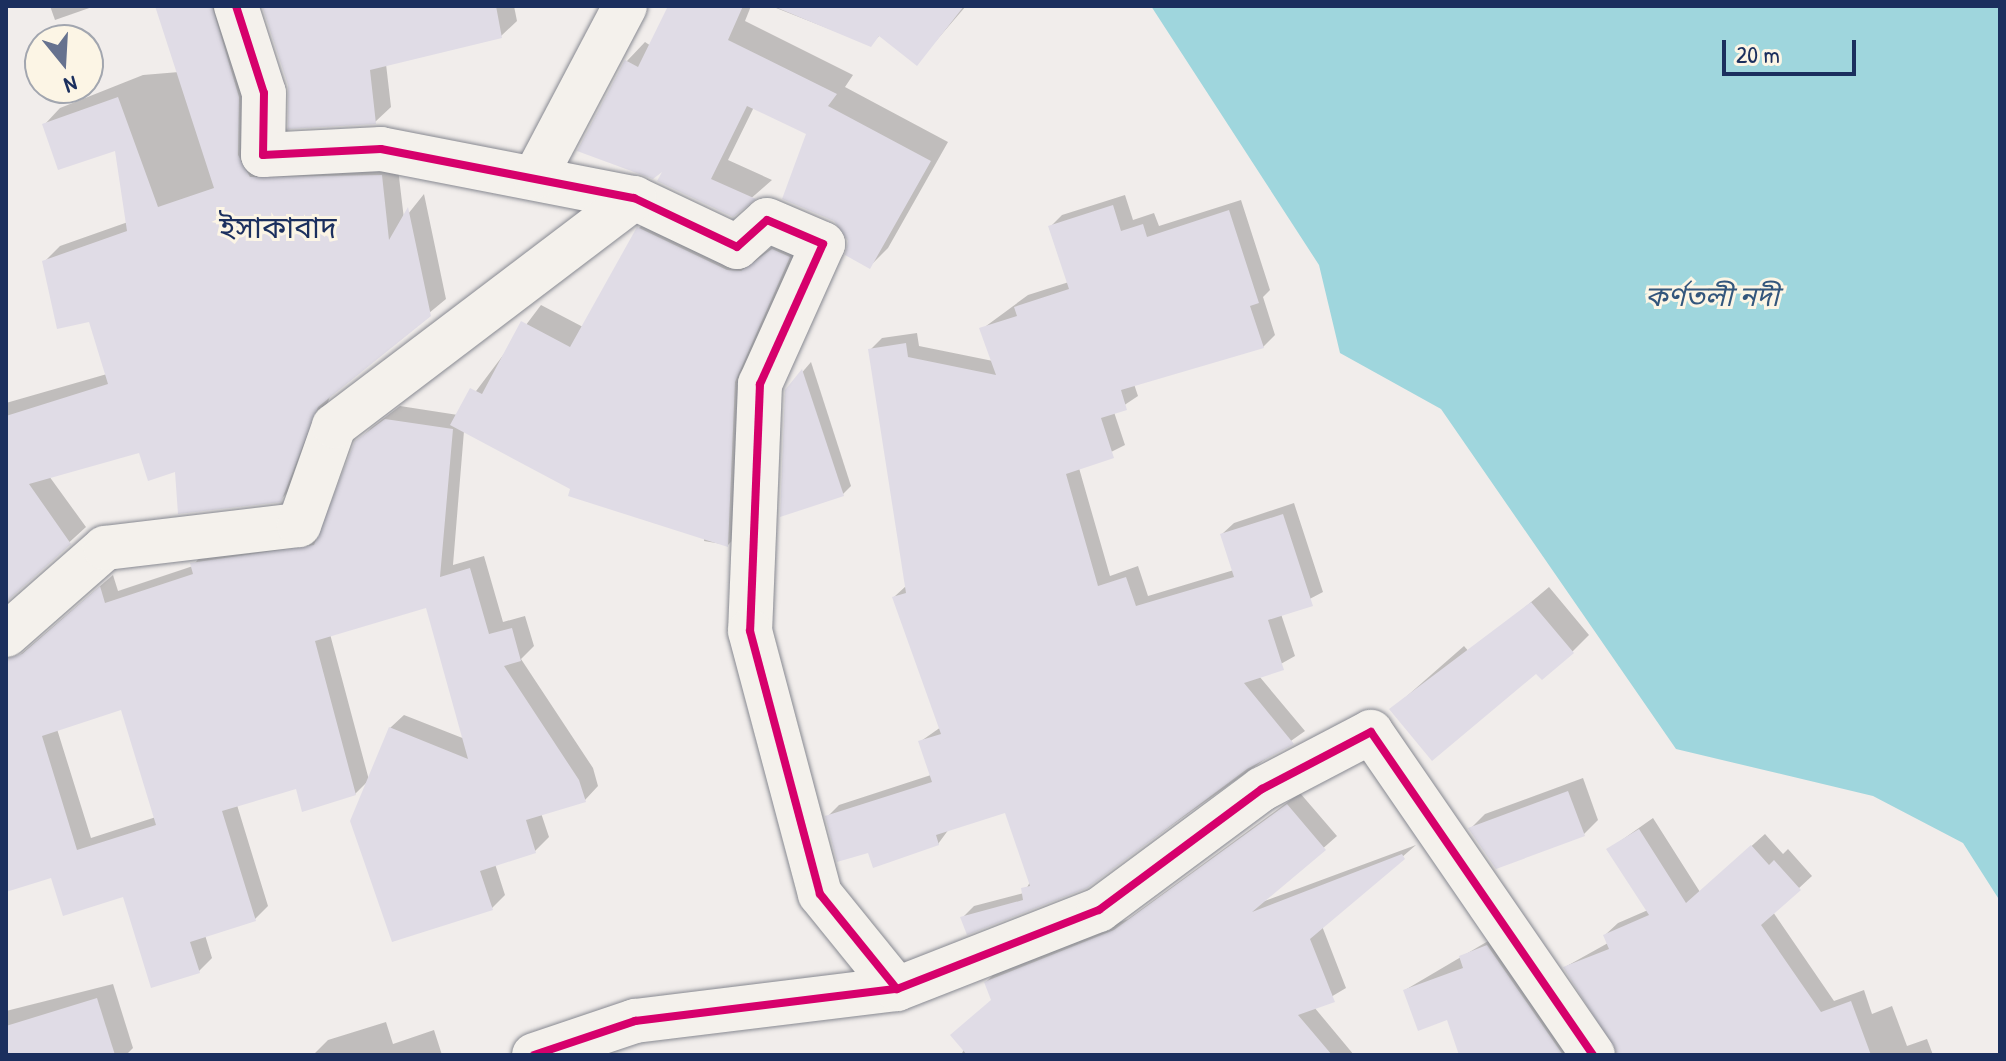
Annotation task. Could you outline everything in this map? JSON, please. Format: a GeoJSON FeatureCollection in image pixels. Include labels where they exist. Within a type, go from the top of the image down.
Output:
{"type":"FeatureCollection","features":[{"type":"Feature","properties":{"kind":"street"},"geometry":{"type":"LineString","coordinates":[[236,6],[264,93],[263,155],[381,149],[634,198],[737,247],[767,220],[823,244],[760,384],[750,631],[820,894],[897,989]]}},
{"type":"Feature","properties":{"kind":"street"},"geometry":{"type":"LineString","coordinates":[[535,177],[625,6]]}},
{"type":"Feature","properties":{"kind":"street"},"geometry":{"type":"LineString","coordinates":[[6,635],[105,548],[299,525],[334,426],[634,198]]}},
{"type":"Feature","properties":{"kind":"street"},"geometry":{"type":"LineString","coordinates":[[534,1055],[635,1021],[897,989],[1099,910],[1262,789],[1371,732],[1593,1055]]}},
{"type":"Feature","properties":{"kind":"water","name":"কর্ণতলী নদী"},"geometry":{"type":"Polygon","coordinates":[[[1151,6],[2000,6],[2000,901],[1963,843],[1873,796],[1676,749],[1441,409],[1340,353],[1319,265],[1151,6]]]}},
{"type":"Feature","properties":{"kind":"building"},"geometry":{"type":"Polygon","coordinates":[[[155,6],[212,6],[239,97],[238,155],[250,177],[382,175],[389,240],[408,207],[431,316],[318,407],[281,502],[178,514],[175,472],[148,481],[139,453],[29,484],[71,544],[6,602],[6,416],[108,384],[89,322],[57,329],[42,261],[127,231],[115,151],[58,170],[42,124],[118,97],[158,207],[214,188],[155,6]]]}},
{"type":"Feature","properties":{"kind":"building"},"geometry":{"type":"Polygon","coordinates":[[[262,6],[496,6],[502,38],[370,70],[376,124],[288,129],[288,85],[262,6]]]}},
{"type":"Feature","properties":{"kind":"building"},"geometry":{"type":"Polygon","coordinates":[[[668,6],[743,6],[728,40],[837,94],[828,106],[931,161],[870,269],[845,255],[848,241],[834,221],[782,199],[806,134],[747,106],[711,179],[756,199],[733,217],[657,181],[662,172],[653,179],[577,151],[625,60],[638,67],[668,6]]]}},
{"type":"Feature","properties":{"kind":"building"},"geometry":{"type":"Polygon","coordinates":[[[773,6],[964,6],[917,66],[879,36],[871,47],[773,6]]]}},
{"type":"Feature","properties":{"kind":"building"},"geometry":{"type":"Polygon","coordinates":[[[1113,205],[1121,231],[1143,224],[1147,237],[1229,210],[1259,303],[1250,306],[1264,348],[1121,390],[1127,410],[1101,418],[1114,458],[1066,474],[1098,586],[1126,577],[1136,606],[1234,577],[1220,534],[1283,514],[1313,606],[1268,620],[1284,670],[1244,683],[1294,744],[1247,769],[1087,888],[967,935],[960,917],[1023,900],[1021,888],[1030,886],[1005,813],[936,835],[939,845],[873,868],[868,853],[837,862],[825,816],[932,782],[918,741],[941,734],[892,597],[906,593],[868,349],[906,343],[908,357],[996,375],[979,328],[1017,316],[1014,307],[1069,289],[1048,226],[1113,205]]]}},
{"type":"Feature","properties":{"kind":"building"},"geometry":{"type":"Polygon","coordinates":[[[637,227],[727,270],[741,271],[772,249],[790,257],[735,382],[728,547],[568,496],[570,489],[450,425],[470,388],[482,394],[521,321],[570,347],[637,227]]]}},
{"type":"Feature","properties":{"kind":"building"},"geometry":{"type":"Polygon","coordinates":[[[802,369],[844,496],[780,517],[785,390],[802,369]]]}},
{"type":"Feature","properties":{"kind":"building"},"geometry":{"type":"Polygon","coordinates":[[[385,419],[453,429],[440,577],[470,568],[489,634],[512,628],[521,661],[504,666],[579,780],[586,802],[526,820],[536,853],[480,871],[493,910],[392,942],[350,821],[389,727],[468,759],[426,608],[315,641],[356,795],[302,812],[296,789],[222,811],[256,921],[190,942],[200,973],[151,988],[123,897],[63,916],[51,878],[6,892],[6,659],[22,654],[100,586],[105,603],[193,574],[190,563],[314,545],[355,441],[385,419]],[[121,710],[42,736],[77,850],[156,825],[121,710]]]}},
{"type":"Feature","properties":{"kind":"building"},"geometry":{"type":"Polygon","coordinates":[[[1531,602],[1574,653],[1542,680],[1536,674],[1432,761],[1389,709],[1531,602]]]}},
{"type":"Feature","properties":{"kind":"building"},"geometry":{"type":"Polygon","coordinates":[[[1568,791],[1585,836],[1496,869],[1468,828],[1568,791]]]}},
{"type":"Feature","properties":{"kind":"building"},"geometry":{"type":"Polygon","coordinates":[[[1287,804],[1326,850],[1252,912],[1402,854],[1405,859],[1310,939],[1335,1002],[1298,1015],[1332,1055],[967,1055],[950,1035],[991,1000],[984,982],[1114,930],[1287,804]]]}},
{"type":"Feature","properties":{"kind":"building"},"geometry":{"type":"Polygon","coordinates":[[[1639,829],[1686,903],[1751,845],[1769,865],[1774,860],[1801,890],[1761,925],[1821,1012],[1851,1001],[1871,1055],[1618,1055],[1563,967],[1609,949],[1603,935],[1649,915],[1606,849],[1639,829]]]}},
{"type":"Feature","properties":{"kind":"building"},"geometry":{"type":"Polygon","coordinates":[[[1487,945],[1563,1055],[1459,1055],[1447,1020],[1418,1031],[1403,990],[1463,968],[1459,956],[1487,945]]]}},
{"type":"Feature","properties":{"kind":"building"},"geometry":{"type":"Polygon","coordinates":[[[97,998],[115,1055],[6,1055],[6,1026],[97,998]]]}},
{"type":"Feature","properties":{"kind":"cycle path"},"geometry":{"type":"LineString","coordinates":[[236,6],[264,93],[263,155],[381,149],[634,198],[737,247],[767,220],[823,244],[760,384],[750,631],[820,894],[897,989]]}},
{"type":"Feature","properties":{"kind":"cycle path"},"geometry":{"type":"LineString","coordinates":[[534,1055],[635,1021],[897,989],[1099,910],[1262,789],[1371,732],[1593,1055]]}},
{"type":"Feature","properties":{"kind":"district","name":"ইসাকাবাদ"},"geometry":{"type":"Point","coordinates":[278,227]}}]}
